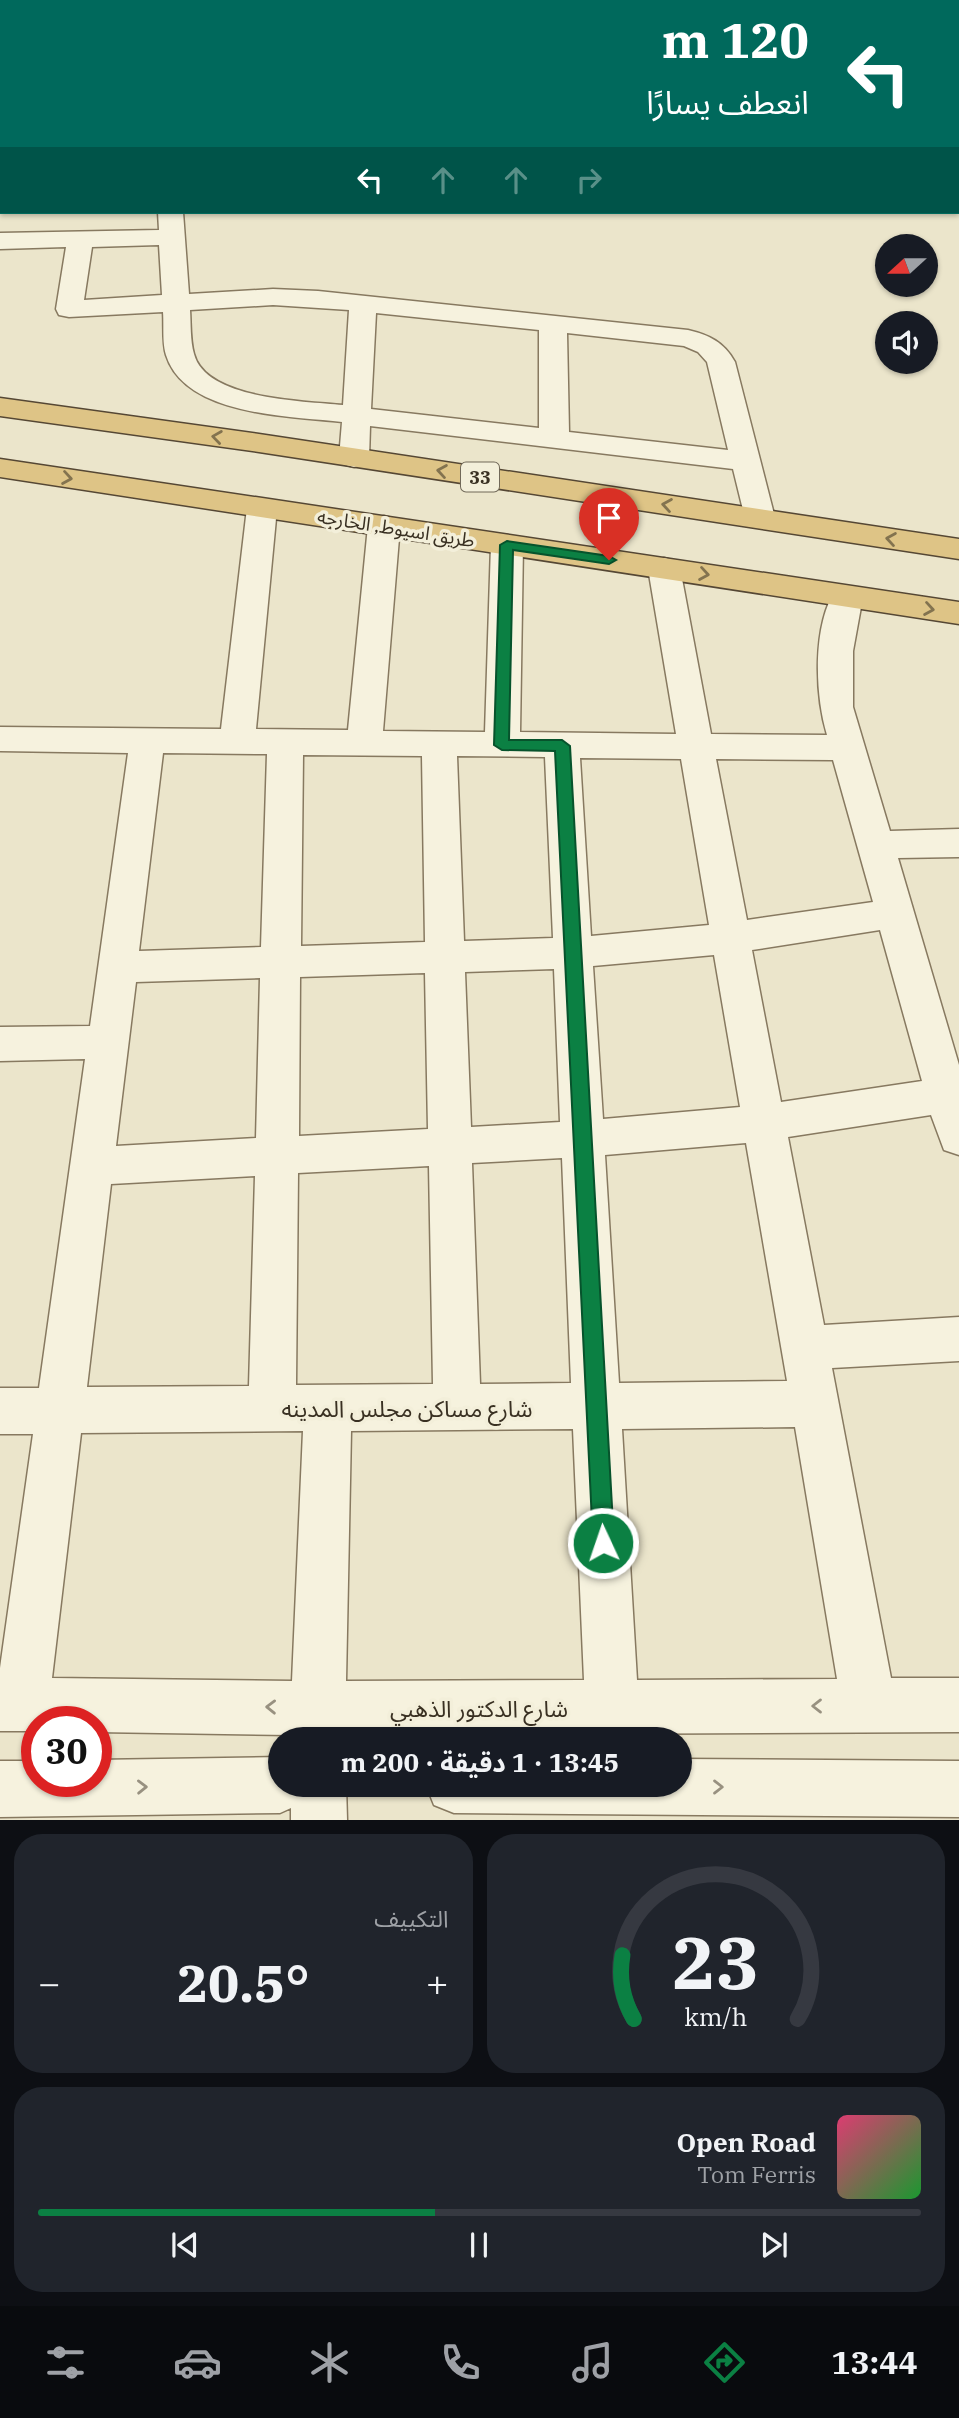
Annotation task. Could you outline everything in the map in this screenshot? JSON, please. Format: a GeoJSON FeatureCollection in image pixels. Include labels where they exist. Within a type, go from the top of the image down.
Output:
{"type":"FeatureCollection","features":[{"type":"Feature","properties":{"kind":"highway","name":"33"},"geometry":{"type":"LineString","coordinates":[[0,407],[354,457],[959,549]]}},
{"type":"Feature","properties":{"kind":"highway","name":"طريق اسيوط, الخارجه"},"geometry":{"type":"LineString","coordinates":[[0,468],[959,613]]}},
{"type":"Feature","properties":{"kind":"street"},"geometry":{"type":"LineString","coordinates":[[0,241],[80,239],[171,224],[180,355],[189,373],[202,386],[231,398],[267,405],[744,461]]}},
{"type":"Feature","properties":{"kind":"street"},"geometry":{"type":"LineString","coordinates":[[80,239],[69,309],[274,297],[688,338],[711,348],[721,362],[760,519]]}},
{"type":"Feature","properties":{"kind":"street"},"geometry":{"type":"LineString","coordinates":[[354,457],[363,304]]}},
{"type":"Feature","properties":{"kind":"street"},"geometry":{"type":"LineString","coordinates":[[552,325],[554,439]]}},
{"type":"Feature","properties":{"kind":"street"},"geometry":{"type":"LineString","coordinates":[[237,741],[262,508]]}},
{"type":"Feature","properties":{"kind":"street"},"geometry":{"type":"LineString","coordinates":[[364,743],[384,526]]}},
{"type":"Feature","properties":{"kind":"street"},"geometry":{"type":"LineString","coordinates":[[502,745],[507,545]]}},
{"type":"Feature","properties":{"kind":"street"},"geometry":{"type":"LineString","coordinates":[[664,568],[869,1706]]}},
{"type":"Feature","properties":{"kind":"street"},"geometry":{"type":"LineString","coordinates":[[847,596],[836,634],[833,670],[836,707],[895,913],[953,1094],[959,1137]]}},
{"type":"Feature","properties":{"kind":"street"},"geometry":{"type":"LineString","coordinates":[[0,739],[849,748]]}},
{"type":"Feature","properties":{"kind":"street"},"geometry":{"type":"LineString","coordinates":[[11,1704],[61,1411],[147,741]]}},
{"type":"Feature","properties":{"kind":"street"},"geometry":{"type":"LineString","coordinates":[[272,1409],[285,742]]}},
{"type":"Feature","properties":{"kind":"street"},"geometry":{"type":"LineString","coordinates":[[439,744],[457,1407]]}},
{"type":"Feature","properties":{"kind":"street"},"geometry":{"type":"LineString","coordinates":[[562,746],[611,1708]]}},
{"type":"Feature","properties":{"kind":"street"},"geometry":{"type":"LineString","coordinates":[[876,845],[959,843]]}},
{"type":"Feature","properties":{"kind":"street"},"geometry":{"type":"LineString","coordinates":[[118,967],[573,953],[730,938],[895,913]]}},
{"type":"Feature","properties":{"kind":"street"},"geometry":{"type":"LineString","coordinates":[[0,1044],[108,1042]]}},
{"type":"Feature","properties":{"kind":"street"},"geometry":{"type":"LineString","coordinates":[[92,1166],[582,1139],[763,1123],[953,1094]]}},
{"type":"Feature","properties":{"kind":"street"},"geometry":{"type":"LineString","coordinates":[[804,1348],[959,1339]]}},
{"type":"Feature","properties":{"kind":"street","name":"شارع مساكن مجلس المدينه"},"geometry":{"type":"LineString","coordinates":[[0,1411],[814,1404]]}},
{"type":"Feature","properties":{"kind":"street"},"geometry":{"type":"LineString","coordinates":[[317,1724],[328,1408]]}},
{"type":"Feature","properties":{"kind":"street","name":"شارع الدكتور الذهبي"},"geometry":{"type":"LineString","coordinates":[[11,1704],[317,1724],[611,1708],[959,1705]]}},
{"type":"Feature","properties":{"kind":"street"},"geometry":{"type":"LineString","coordinates":[[0,1789],[268,1785]]}},
{"type":"Feature","properties":{"kind":"street"},"geometry":{"type":"LineString","coordinates":[[692,1787],[959,1789]]}},
{"type":"Feature","properties":{"kind":"street"},"geometry":{"type":"LineString","coordinates":[[318,1797],[319,1819]]}},
{"type":"Feature","properties":{"kind":"route"},"geometry":{"type":"LineString","coordinates":[[603,1543],[562,746],[502,745],[507,545],[609,560]]}}]}
